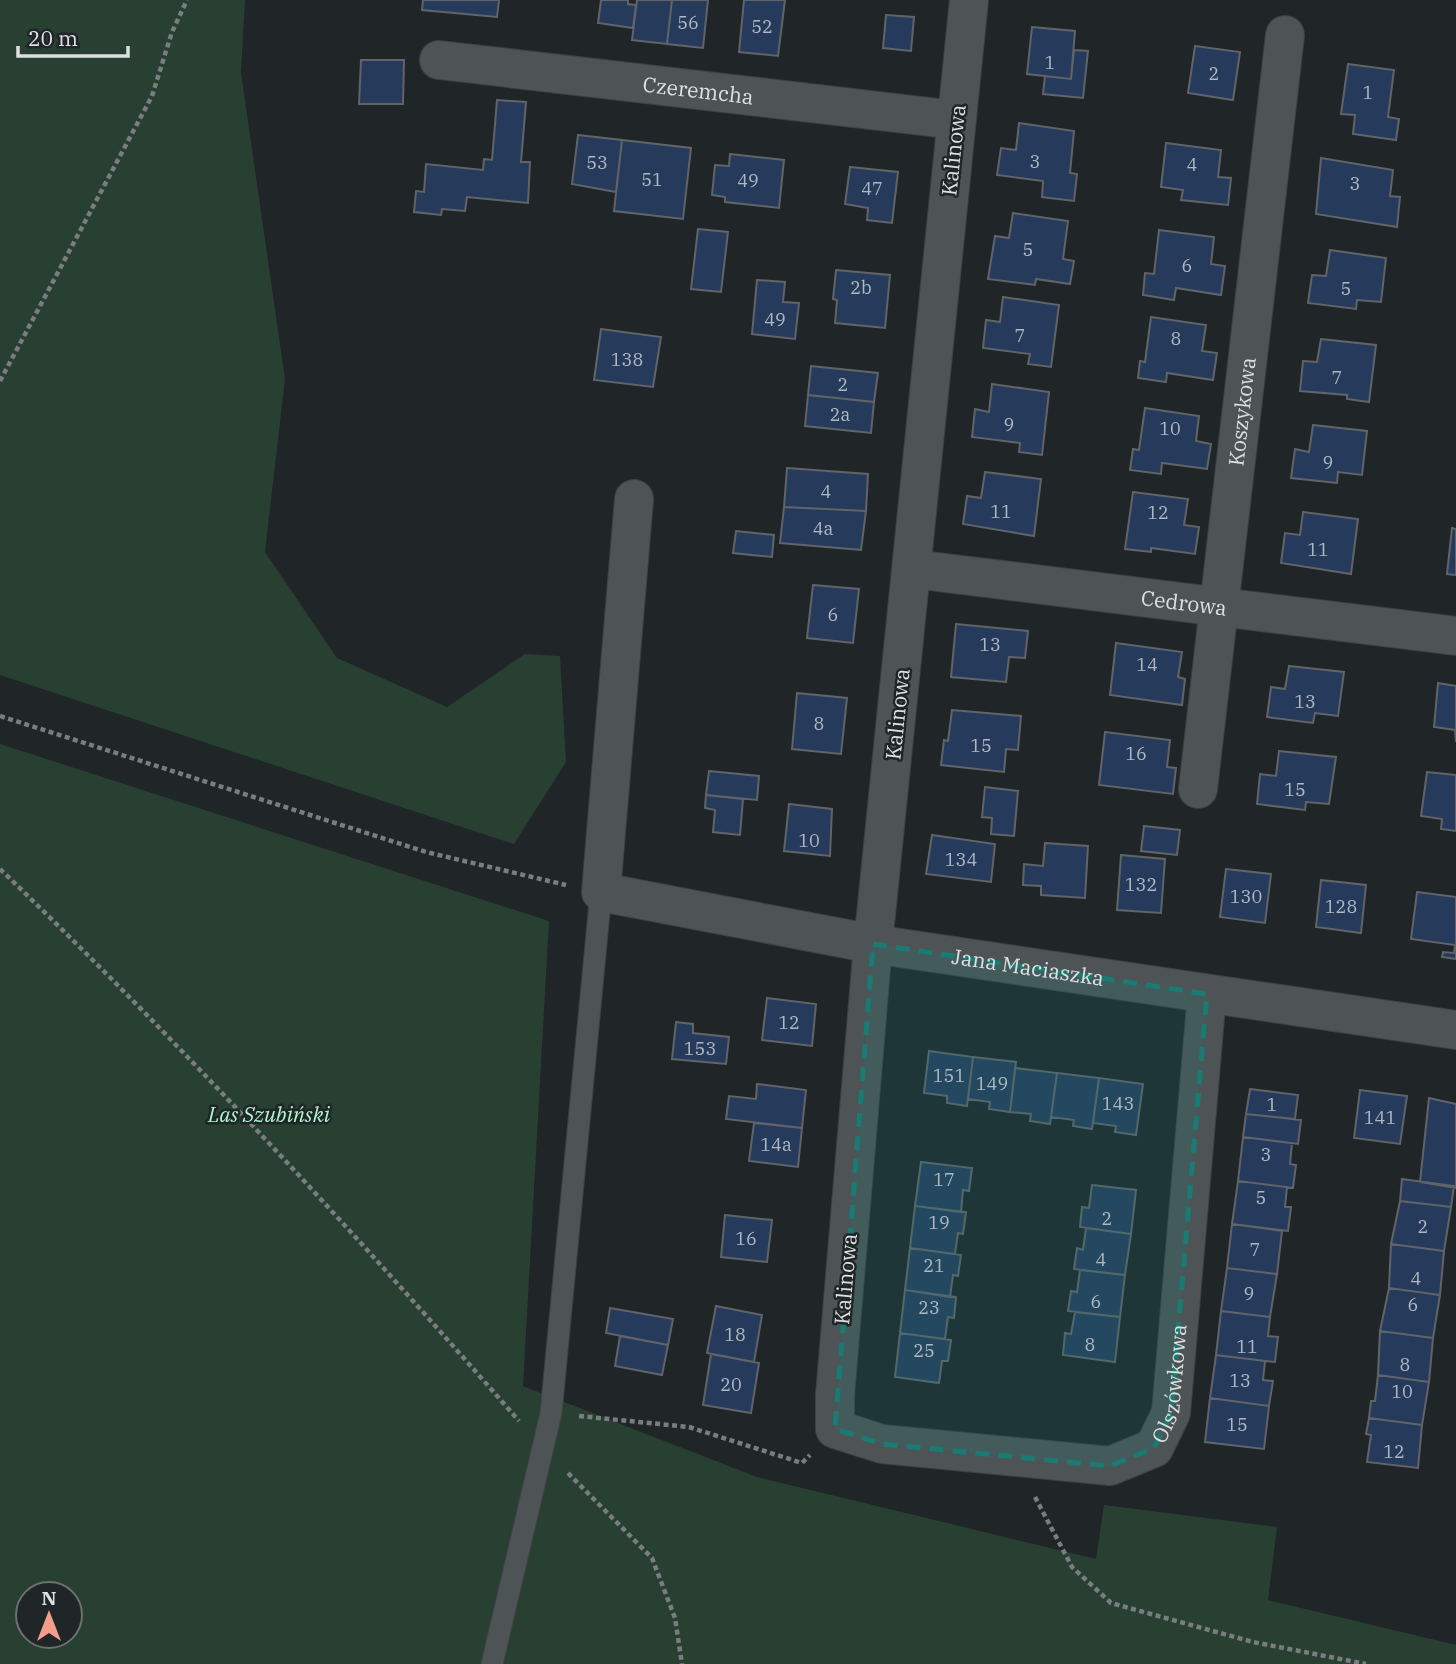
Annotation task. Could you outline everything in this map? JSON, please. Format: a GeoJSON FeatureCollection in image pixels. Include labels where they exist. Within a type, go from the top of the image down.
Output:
{"type":"FeatureCollection","features":[{"type":"Feature","properties":{"kind":"street","name":"Kalinowa"},"geometry":{"type":"LineString","coordinates":[[835,1429],[836,1382],[873,944],[969,0]]}},
{"type":"Feature","properties":{"kind":"street","name":"Koszykowa"},"geometry":{"type":"LineString","coordinates":[[1198,789],[1284,35]]}},
{"type":"Feature","properties":{"kind":"street","name":"Czeremcha"},"geometry":{"type":"LineString","coordinates":[[439,61],[956,120]]}},
{"type":"Feature","properties":{"kind":"street"},"geometry":{"type":"LineString","coordinates":[[601,892],[634,499]]}},
{"type":"Feature","properties":{"kind":"street","name":"Cedrowa"},"geometry":{"type":"LineString","coordinates":[[913,569],[1456,636]]}},
{"type":"Feature","properties":{"kind":"street","name":"Jana Maciaszka"},"geometry":{"type":"LineString","coordinates":[[601,892],[873,944],[1456,1030]]}},
{"type":"Feature","properties":{"kind":"street","name":"Olszówkowa"},"geometry":{"type":"LineString","coordinates":[[835,1429],[882,1444],[1110,1466],[1154,1448],[1171,1413],[1207,994]]}},
{"type":"Feature","properties":{"kind":"lane"},"geometry":{"type":"LineString","coordinates":[[492,1664],[541,1446],[551,1413],[601,892]]}},
{"type":"Feature","properties":{"kind":"path"},"geometry":{"type":"LineString","coordinates":[[0,381],[152,96],[172,32],[187,0]]}},
{"type":"Feature","properties":{"kind":"path"},"geometry":{"type":"LineString","coordinates":[[0,716],[426,852],[521,877],[601,892]]}},
{"type":"Feature","properties":{"kind":"path"},"geometry":{"type":"LineString","coordinates":[[0,869],[96,962],[428,1318],[541,1446],[652,1558],[676,1618],[682,1664]]}},
{"type":"Feature","properties":{"kind":"path"},"geometry":{"type":"LineString","coordinates":[[551,1413],[689,1427],[802,1462],[835,1429]]}},
{"type":"Feature","properties":{"kind":"path"},"geometry":{"type":"LineString","coordinates":[[1013,1456],[1072,1567],[1111,1603],[1253,1643],[1366,1664]]}},
{"type":"Feature","properties":{"kind":"highlighted area"},"geometry":{"type":"Polygon","coordinates":[[[873,944],[1207,994],[1171,1413],[1154,1448],[1110,1466],[882,1444],[835,1429],[873,944]]]}},
{"type":"Feature","properties":{"kind":"green space"},"geometry":{"type":"Polygon","coordinates":[[[0,0],[245,0],[241,73],[285,379],[265,552],[337,658],[447,707],[525,654],[560,656],[566,762],[514,844],[0,675],[0,0]]]}},
{"type":"Feature","properties":{"kind":"green space","name":"Las Szubiński"},"geometry":{"type":"Polygon","coordinates":[[[0,744],[549,921],[523,1386],[757,1477],[1096,1559],[1104,1505],[1277,1527],[1268,1600],[1456,1645],[1456,1664],[0,1664],[0,744]]]}},
{"type":"Feature","properties":{"kind":"building"},"geometry":{"type":"Polygon","coordinates":[[[423,0],[499,0],[497,17],[422,10],[423,0]]]}},
{"type":"Feature","properties":{"kind":"building"},"geometry":{"type":"Polygon","coordinates":[[[601,0],[628,0],[628,4],[636,5],[633,28],[598,23],[601,0]]]}},
{"type":"Feature","properties":{"kind":"building"},"geometry":{"type":"Polygon","coordinates":[[[637,0],[672,0],[667,44],[632,40],[637,0]]]}},
{"type":"Feature","properties":{"kind":"building"},"geometry":{"type":"Polygon","coordinates":[[[672,0],[708,0],[703,48],[667,44],[672,0]]]}},
{"type":"Feature","properties":{"kind":"building"},"geometry":{"type":"Polygon","coordinates":[[[744,0],[785,0],[778,56],[739,52],[744,0]]]}},
{"type":"Feature","properties":{"kind":"building"},"geometry":{"type":"Polygon","coordinates":[[[886,15],[914,17],[911,51],[883,48],[886,15]]]}},
{"type":"Feature","properties":{"kind":"building"},"geometry":{"type":"Polygon","coordinates":[[[1032,27],[1075,31],[1071,79],[1027,74],[1032,27]]]}},
{"type":"Feature","properties":{"kind":"building"},"geometry":{"type":"Polygon","coordinates":[[[1195,46],[1240,52],[1233,100],[1188,93],[1195,46]]]}},
{"type":"Feature","properties":{"kind":"building"},"geometry":{"type":"Polygon","coordinates":[[[1074,50],[1088,51],[1083,98],[1043,94],[1045,76],[1071,79],[1074,50]]]}},
{"type":"Feature","properties":{"kind":"building"},"geometry":{"type":"Polygon","coordinates":[[[361,60],[404,60],[403,104],[359,104],[361,60]]]}},
{"type":"Feature","properties":{"kind":"building"},"geometry":{"type":"Polygon","coordinates":[[[1348,64],[1394,70],[1388,117],[1399,119],[1396,140],[1353,134],[1355,115],[1341,114],[1348,64]]]}},
{"type":"Feature","properties":{"kind":"building"},"geometry":{"type":"Polygon","coordinates":[[[497,100],[526,102],[521,162],[530,162],[528,203],[467,197],[465,211],[442,209],[441,215],[414,212],[416,191],[424,192],[426,164],[483,170],[484,159],[492,160],[497,100]]]}},
{"type":"Feature","properties":{"kind":"building"},"geometry":{"type":"Polygon","coordinates":[[[1019,123],[1074,131],[1070,173],[1077,174],[1074,201],[1042,197],[1043,181],[997,175],[1001,148],[1016,150],[1019,123]]]}},
{"type":"Feature","properties":{"kind":"building"},"geometry":{"type":"Polygon","coordinates":[[[578,135],[622,140],[616,192],[572,184],[578,135]]]}},
{"type":"Feature","properties":{"kind":"building"},"geometry":{"type":"Polygon","coordinates":[[[622,140],[691,148],[683,219],[614,211],[622,140]]]}},
{"type":"Feature","properties":{"kind":"building"},"geometry":{"type":"Polygon","coordinates":[[[1166,143],[1221,150],[1218,177],[1231,178],[1228,205],[1181,200],[1183,190],[1161,187],[1166,143]]]}},
{"type":"Feature","properties":{"kind":"building"},"geometry":{"type":"Polygon","coordinates":[[[730,154],[784,160],[779,208],[725,202],[725,197],[712,195],[715,165],[729,166],[730,154]]]}},
{"type":"Feature","properties":{"kind":"building"},"geometry":{"type":"Polygon","coordinates":[[[1321,158],[1393,170],[1390,196],[1400,197],[1397,227],[1316,214],[1321,158]]]}},
{"type":"Feature","properties":{"kind":"building"},"geometry":{"type":"Polygon","coordinates":[[[850,167],[898,172],[892,223],[867,220],[868,208],[845,204],[850,167]]]}},
{"type":"Feature","properties":{"kind":"building"},"geometry":{"type":"Polygon","coordinates":[[[1013,213],[1068,221],[1063,259],[1074,261],[1070,284],[1036,279],[1035,285],[988,279],[995,236],[1009,238],[1013,213]]]}},
{"type":"Feature","properties":{"kind":"building"},"geometry":{"type":"Polygon","coordinates":[[[698,229],[728,232],[721,292],[691,289],[698,229]]]}},
{"type":"Feature","properties":{"kind":"building"},"geometry":{"type":"Polygon","coordinates":[[[1159,230],[1214,237],[1211,264],[1225,266],[1221,295],[1176,288],[1174,300],[1143,295],[1145,273],[1154,274],[1159,230]]]}},
{"type":"Feature","properties":{"kind":"building"},"geometry":{"type":"Polygon","coordinates":[[[1330,250],[1386,258],[1381,302],[1357,300],[1356,309],[1308,303],[1312,275],[1326,276],[1330,250]]]}},
{"type":"Feature","properties":{"kind":"building"},"geometry":{"type":"Polygon","coordinates":[[[836,270],[890,275],[885,328],[835,323],[837,300],[833,299],[836,270]]]}},
{"type":"Feature","properties":{"kind":"building"},"geometry":{"type":"Polygon","coordinates":[[[757,280],[785,282],[783,302],[799,303],[795,339],[752,334],[757,280]]]}},
{"type":"Feature","properties":{"kind":"building"},"geometry":{"type":"Polygon","coordinates":[[[1003,297],[1059,305],[1051,367],[1028,364],[1030,354],[983,348],[986,320],[1000,322],[1003,297]]]}},
{"type":"Feature","properties":{"kind":"building"},"geometry":{"type":"Polygon","coordinates":[[[1151,317],[1206,325],[1202,351],[1217,353],[1213,380],[1167,373],[1166,382],[1138,378],[1140,361],[1145,362],[1151,317]]]}},
{"type":"Feature","properties":{"kind":"building"},"geometry":{"type":"Polygon","coordinates":[[[601,329],[661,337],[653,387],[594,380],[601,329]]]}},
{"type":"Feature","properties":{"kind":"building"},"geometry":{"type":"Polygon","coordinates":[[[1321,339],[1376,345],[1369,402],[1347,399],[1347,395],[1300,391],[1303,361],[1317,362],[1321,339]]]}},
{"type":"Feature","properties":{"kind":"building"},"geometry":{"type":"Polygon","coordinates":[[[811,366],[878,373],[874,402],[808,395],[811,366]]]}},
{"type":"Feature","properties":{"kind":"building"},"geometry":{"type":"Polygon","coordinates":[[[992,384],[1049,392],[1042,455],[1019,452],[1020,443],[972,437],[975,409],[989,412],[992,384]]]}},
{"type":"Feature","properties":{"kind":"building"},"geometry":{"type":"Polygon","coordinates":[[[808,395],[874,402],[871,433],[805,426],[808,395]]]}},
{"type":"Feature","properties":{"kind":"building"},"geometry":{"type":"Polygon","coordinates":[[[1145,408],[1199,416],[1196,441],[1211,444],[1207,469],[1162,463],[1161,474],[1130,470],[1133,449],[1139,450],[1145,408]]]}},
{"type":"Feature","properties":{"kind":"building"},"geometry":{"type":"Polygon","coordinates":[[[1313,425],[1367,431],[1362,475],[1338,472],[1337,483],[1291,478],[1295,449],[1309,452],[1313,425]]]}},
{"type":"Feature","properties":{"kind":"building"},"geometry":{"type":"Polygon","coordinates":[[[787,468],[868,474],[866,511],[784,507],[787,468]]]}},
{"type":"Feature","properties":{"kind":"building"},"geometry":{"type":"Polygon","coordinates":[[[985,472],[1041,479],[1034,536],[963,524],[967,496],[981,498],[985,472]]]}},
{"type":"Feature","properties":{"kind":"building"},"geometry":{"type":"Polygon","coordinates":[[[1133,492],[1188,499],[1184,525],[1199,527],[1195,554],[1151,548],[1151,552],[1125,549],[1133,492]]]}},
{"type":"Feature","properties":{"kind":"building"},"geometry":{"type":"Polygon","coordinates":[[[784,507],[866,511],[861,550],[780,543],[784,507]]]}},
{"type":"Feature","properties":{"kind":"building"},"geometry":{"type":"Polygon","coordinates":[[[1303,512],[1358,519],[1351,574],[1281,563],[1285,533],[1300,535],[1303,512]]]}},
{"type":"Feature","properties":{"kind":"building"},"geometry":{"type":"Polygon","coordinates":[[[1452,528],[1456,529],[1456,575],[1447,574],[1452,528]]]}},
{"type":"Feature","properties":{"kind":"building"},"geometry":{"type":"Polygon","coordinates":[[[736,531],[774,535],[772,557],[733,553],[736,531]]]}},
{"type":"Feature","properties":{"kind":"building"},"geometry":{"type":"Polygon","coordinates":[[[813,585],[859,589],[853,643],[807,638],[813,585]]]}},
{"type":"Feature","properties":{"kind":"building"},"geometry":{"type":"Polygon","coordinates":[[[956,624],[1028,631],[1025,658],[1009,657],[1006,682],[951,677],[956,624]]]}},
{"type":"Feature","properties":{"kind":"building"},"geometry":{"type":"Polygon","coordinates":[[[1116,643],[1182,652],[1178,677],[1185,679],[1182,705],[1110,695],[1116,643]]]}},
{"type":"Feature","properties":{"kind":"building"},"geometry":{"type":"Polygon","coordinates":[[[1289,666],[1344,672],[1338,716],[1315,713],[1313,723],[1267,717],[1271,687],[1285,689],[1289,666]]]}},
{"type":"Feature","properties":{"kind":"building"},"geometry":{"type":"Polygon","coordinates":[[[1438,683],[1456,686],[1456,742],[1455,730],[1434,727],[1438,683]]]}},
{"type":"Feature","properties":{"kind":"building"},"geometry":{"type":"Polygon","coordinates":[[[797,693],[847,698],[841,754],[792,749],[797,693]]]}},
{"type":"Feature","properties":{"kind":"building"},"geometry":{"type":"Polygon","coordinates":[[[952,710],[1021,716],[1018,750],[1006,749],[1004,772],[941,765],[944,740],[948,741],[952,710]]]}},
{"type":"Feature","properties":{"kind":"building"},"geometry":{"type":"Polygon","coordinates":[[[1105,732],[1170,740],[1167,767],[1176,768],[1173,794],[1099,785],[1105,732]]]}},
{"type":"Feature","properties":{"kind":"building"},"geometry":{"type":"Polygon","coordinates":[[[1279,751],[1336,757],[1329,804],[1306,802],[1305,810],[1257,804],[1260,774],[1276,776],[1279,751]]]}},
{"type":"Feature","properties":{"kind":"building"},"geometry":{"type":"Polygon","coordinates":[[[709,771],[759,776],[757,800],[706,795],[709,771]]]}},
{"type":"Feature","properties":{"kind":"building"},"geometry":{"type":"Polygon","coordinates":[[[1427,772],[1456,775],[1456,831],[1441,829],[1442,819],[1421,816],[1427,772]]]}},
{"type":"Feature","properties":{"kind":"building"},"geometry":{"type":"Polygon","coordinates":[[[985,787],[1018,791],[1014,836],[991,834],[992,818],[982,817],[985,787]]]}},
{"type":"Feature","properties":{"kind":"building"},"geometry":{"type":"Polygon","coordinates":[[[706,795],[743,799],[740,835],[713,832],[715,810],[705,808],[706,795]]]}},
{"type":"Feature","properties":{"kind":"building"},"geometry":{"type":"Polygon","coordinates":[[[789,804],[832,809],[830,856],[784,851],[789,804]]]}},
{"type":"Feature","properties":{"kind":"building"},"geometry":{"type":"Polygon","coordinates":[[[1144,826],[1180,830],[1177,855],[1141,851],[1144,826]]]}},
{"type":"Feature","properties":{"kind":"building"},"geometry":{"type":"Polygon","coordinates":[[[932,835],[995,844],[991,882],[926,874],[932,835]]]}},
{"type":"Feature","properties":{"kind":"building"},"geometry":{"type":"Polygon","coordinates":[[[1045,843],[1088,846],[1085,898],[1041,895],[1041,886],[1023,885],[1024,864],[1043,866],[1045,843]]]}},
{"type":"Feature","properties":{"kind":"building"},"geometry":{"type":"Polygon","coordinates":[[[1121,855],[1165,859],[1161,913],[1117,910],[1121,855]]]}},
{"type":"Feature","properties":{"kind":"building"},"geometry":{"type":"Polygon","coordinates":[[[1226,869],[1271,874],[1265,923],[1220,917],[1226,869]]]}},
{"type":"Feature","properties":{"kind":"building"},"geometry":{"type":"Polygon","coordinates":[[[1321,880],[1366,885],[1361,933],[1316,927],[1321,880]]]}},
{"type":"Feature","properties":{"kind":"building"},"geometry":{"type":"Polygon","coordinates":[[[1417,892],[1456,897],[1456,959],[1442,957],[1443,952],[1454,953],[1455,945],[1411,939],[1417,892]]]}},
{"type":"Feature","properties":{"kind":"building"},"geometry":{"type":"Polygon","coordinates":[[[767,998],[816,1004],[812,1046],[762,1040],[767,998]]]}},
{"type":"Feature","properties":{"kind":"building"},"geometry":{"type":"Polygon","coordinates":[[[676,1022],[693,1024],[693,1033],[729,1037],[726,1064],[672,1059],[676,1022]]]}},
{"type":"Feature","properties":{"kind":"building"},"geometry":{"type":"Polygon","coordinates":[[[929,1051],[973,1057],[967,1106],[947,1103],[947,1096],[924,1093],[929,1051]]]}},
{"type":"Feature","properties":{"kind":"building"},"geometry":{"type":"Polygon","coordinates":[[[973,1057],[1016,1062],[1010,1112],[989,1109],[990,1102],[968,1099],[973,1057]]]}},
{"type":"Feature","properties":{"kind":"building"},"geometry":{"type":"Polygon","coordinates":[[[1015,1068],[1057,1073],[1050,1124],[1030,1121],[1031,1114],[1010,1112],[1015,1068]]]}},
{"type":"Feature","properties":{"kind":"building"},"geometry":{"type":"Polygon","coordinates":[[[1057,1073],[1099,1078],[1092,1129],[1073,1126],[1074,1120],[1051,1117],[1057,1073]]]}},
{"type":"Feature","properties":{"kind":"building"},"geometry":{"type":"Polygon","coordinates":[[[1099,1078],[1143,1084],[1136,1135],[1115,1132],[1116,1126],[1093,1123],[1099,1078]]]}},
{"type":"Feature","properties":{"kind":"building"},"geometry":{"type":"Polygon","coordinates":[[[757,1084],[806,1090],[802,1128],[726,1119],[729,1096],[756,1099],[757,1084]]]}},
{"type":"Feature","properties":{"kind":"building"},"geometry":{"type":"Polygon","coordinates":[[[1250,1089],[1298,1095],[1295,1119],[1246,1114],[1250,1089]]]}},
{"type":"Feature","properties":{"kind":"building"},"geometry":{"type":"Polygon","coordinates":[[[1360,1090],[1407,1096],[1400,1144],[1354,1138],[1360,1090]]]}},
{"type":"Feature","properties":{"kind":"building"},"geometry":{"type":"Polygon","coordinates":[[[1429,1098],[1456,1104],[1456,1188],[1420,1182],[1429,1098]]]}},
{"type":"Feature","properties":{"kind":"building"},"geometry":{"type":"Polygon","coordinates":[[[1246,1114],[1301,1120],[1298,1144],[1243,1137],[1246,1114]]]}},
{"type":"Feature","properties":{"kind":"building"},"geometry":{"type":"Polygon","coordinates":[[[754,1123],[802,1128],[798,1167],[749,1161],[754,1123]]]}},
{"type":"Feature","properties":{"kind":"building"},"geometry":{"type":"Polygon","coordinates":[[[1243,1137],[1292,1143],[1290,1164],[1296,1165],[1293,1188],[1238,1181],[1243,1137]]]}},
{"type":"Feature","properties":{"kind":"building"},"geometry":{"type":"Polygon","coordinates":[[[921,1162],[972,1168],[969,1191],[963,1190],[961,1212],[915,1206],[921,1162]]]}},
{"type":"Feature","properties":{"kind":"building"},"geometry":{"type":"Polygon","coordinates":[[[1402,1179],[1454,1186],[1451,1207],[1400,1201],[1402,1179]]]}},
{"type":"Feature","properties":{"kind":"building"},"geometry":{"type":"Polygon","coordinates":[[[1238,1181],[1287,1187],[1285,1207],[1291,1207],[1288,1231],[1232,1224],[1238,1181]]]}},
{"type":"Feature","properties":{"kind":"building"},"geometry":{"type":"Polygon","coordinates":[[[1092,1185],[1136,1190],[1131,1234],[1080,1227],[1082,1207],[1089,1208],[1092,1185]]]}},
{"type":"Feature","properties":{"kind":"building"},"geometry":{"type":"Polygon","coordinates":[[[1400,1201],[1451,1207],[1444,1251],[1391,1244],[1400,1201]]]}},
{"type":"Feature","properties":{"kind":"building"},"geometry":{"type":"Polygon","coordinates":[[[915,1206],[966,1212],[963,1234],[958,1233],[955,1254],[910,1248],[915,1206]]]}},
{"type":"Feature","properties":{"kind":"building"},"geometry":{"type":"Polygon","coordinates":[[[725,1215],[772,1220],[767,1262],[721,1257],[725,1215]]]}},
{"type":"Feature","properties":{"kind":"building"},"geometry":{"type":"Polygon","coordinates":[[[1232,1224],[1282,1231],[1277,1274],[1227,1268],[1232,1224]]]}},
{"type":"Feature","properties":{"kind":"building"},"geometry":{"type":"Polygon","coordinates":[[[1086,1228],[1131,1234],[1125,1275],[1074,1269],[1077,1248],[1083,1250],[1086,1228]]]}},
{"type":"Feature","properties":{"kind":"building"},"geometry":{"type":"Polygon","coordinates":[[[1391,1244],[1444,1251],[1440,1295],[1389,1288],[1391,1244]]]}},
{"type":"Feature","properties":{"kind":"building"},"geometry":{"type":"Polygon","coordinates":[[[910,1248],[961,1255],[958,1276],[953,1275],[950,1297],[905,1290],[910,1248]]]}},
{"type":"Feature","properties":{"kind":"building"},"geometry":{"type":"Polygon","coordinates":[[[1227,1268],[1277,1274],[1270,1317],[1221,1311],[1227,1268]]]}},
{"type":"Feature","properties":{"kind":"building"},"geometry":{"type":"Polygon","coordinates":[[[1080,1270],[1125,1275],[1120,1317],[1068,1311],[1071,1291],[1077,1292],[1080,1270]]]}},
{"type":"Feature","properties":{"kind":"building"},"geometry":{"type":"Polygon","coordinates":[[[1389,1288],[1440,1295],[1433,1338],[1380,1331],[1389,1288]]]}},
{"type":"Feature","properties":{"kind":"building"},"geometry":{"type":"Polygon","coordinates":[[[905,1290],[956,1297],[954,1318],[948,1317],[945,1339],[900,1333],[905,1290]]]}},
{"type":"Feature","properties":{"kind":"building"},"geometry":{"type":"Polygon","coordinates":[[[716,1306],[762,1315],[754,1362],[707,1353],[716,1306]]]}},
{"type":"Feature","properties":{"kind":"building"},"geometry":{"type":"Polygon","coordinates":[[[610,1308],[673,1319],[668,1345],[606,1333],[610,1308]]]}},
{"type":"Feature","properties":{"kind":"building"},"geometry":{"type":"Polygon","coordinates":[[[1221,1311],[1270,1317],[1268,1336],[1278,1337],[1275,1362],[1216,1355],[1221,1311]]]}},
{"type":"Feature","properties":{"kind":"building"},"geometry":{"type":"Polygon","coordinates":[[[1075,1312],[1120,1317],[1115,1362],[1063,1355],[1065,1333],[1071,1334],[1075,1312]]]}},
{"type":"Feature","properties":{"kind":"building"},"geometry":{"type":"Polygon","coordinates":[[[1380,1331],[1433,1338],[1429,1382],[1378,1375],[1380,1331]]]}},
{"type":"Feature","properties":{"kind":"building"},"geometry":{"type":"Polygon","coordinates":[[[900,1333],[951,1340],[948,1361],[942,1361],[939,1383],[895,1377],[900,1333]]]}},
{"type":"Feature","properties":{"kind":"building"},"geometry":{"type":"Polygon","coordinates":[[[620,1336],[668,1345],[662,1375],[615,1366],[620,1336]]]}},
{"type":"Feature","properties":{"kind":"building"},"geometry":{"type":"Polygon","coordinates":[[[711,1354],[759,1363],[751,1413],[703,1405],[711,1354]]]}},
{"type":"Feature","properties":{"kind":"building"},"geometry":{"type":"Polygon","coordinates":[[[1216,1355],[1265,1361],[1263,1380],[1273,1381],[1269,1406],[1210,1398],[1216,1355]]]}},
{"type":"Feature","properties":{"kind":"building"},"geometry":{"type":"Polygon","coordinates":[[[1378,1375],[1429,1382],[1422,1425],[1369,1418],[1371,1401],[1375,1401],[1378,1375]]]}},
{"type":"Feature","properties":{"kind":"building"},"geometry":{"type":"Polygon","coordinates":[[[1210,1398],[1269,1406],[1264,1449],[1205,1442],[1210,1398]]]}},
{"type":"Feature","properties":{"kind":"building"},"geometry":{"type":"Polygon","coordinates":[[[1369,1418],[1422,1425],[1418,1468],[1367,1462],[1371,1435],[1366,1434],[1369,1418]]]}}]}
